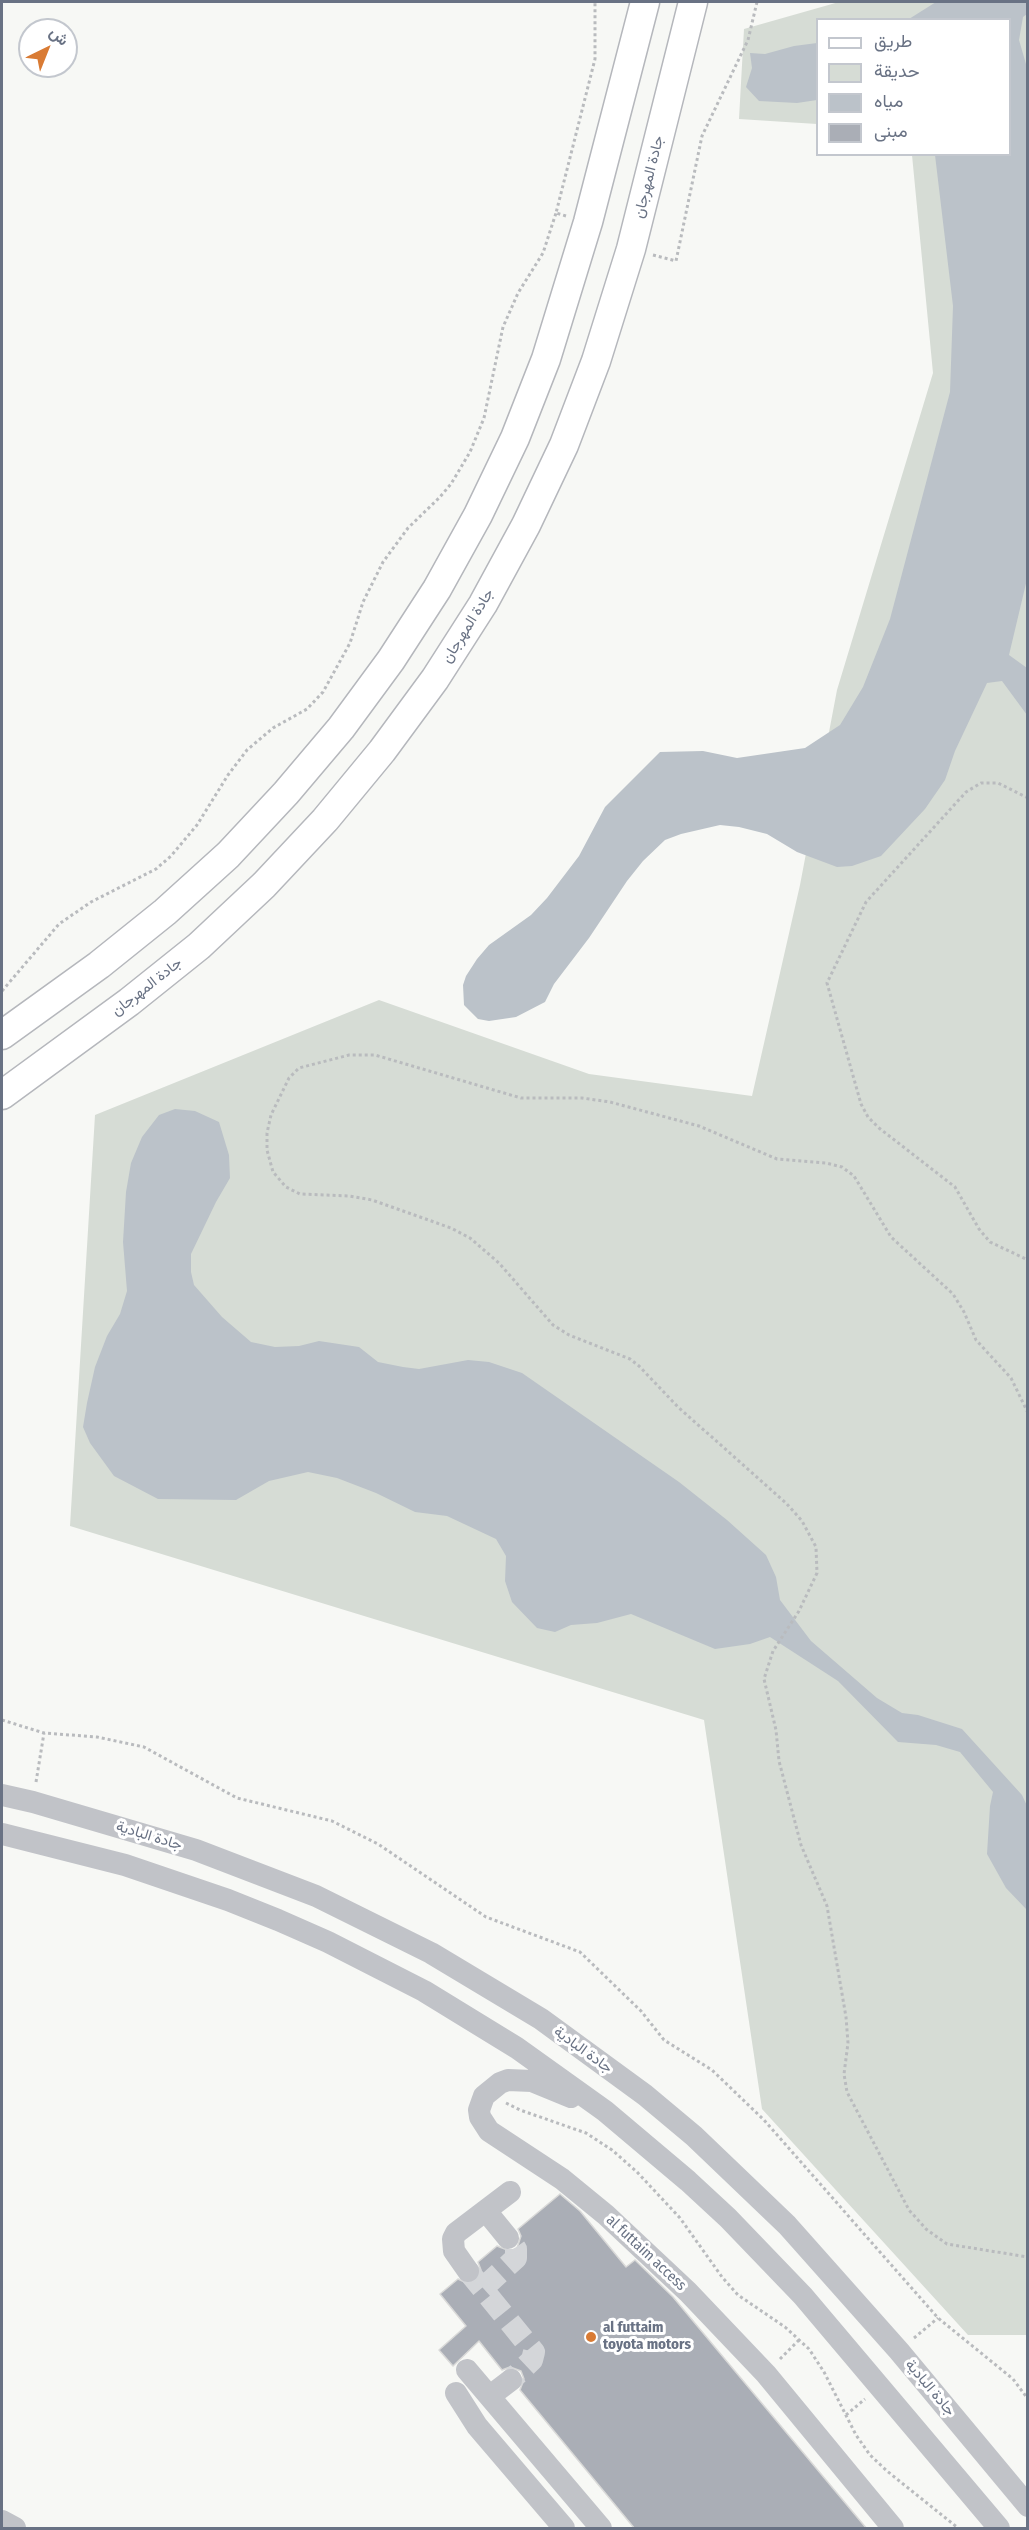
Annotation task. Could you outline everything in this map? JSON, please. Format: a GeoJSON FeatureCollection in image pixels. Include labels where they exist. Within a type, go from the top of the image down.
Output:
{"type":"FeatureCollection","features":[{"type":"Feature","properties":{"kind":"main road"},"geometry":{"type":"LineString","coordinates":[[2,1035],[99,965],[165,912],[228,855],[334,737],[391,660],[437,589],[478,515],[515,438],[546,359],[588,222],[645,2]]}},
{"type":"Feature","properties":{"kind":"main road","name":"جادة المهرجان"},"geometry":{"type":"LineString","coordinates":[[2,1095],[129,1002],[199,945],[264,885],[325,820],[382,751],[441,670],[483,604],[526,525],[564,445],[596,361],[631,249],[693,2]]}},
{"type":"Feature","properties":{"kind":"street","name":"جادة البادية"},"geometry":{"type":"LineString","coordinates":[[2,1795],[196,1850],[316,1896],[431,1953],[541,2019],[645,2095],[741,2180],[831,2272],[1028,2506]]}},
{"type":"Feature","properties":{"kind":"street"},"geometry":{"type":"LineString","coordinates":[[2,1834],[125,1865],[228,1899],[328,1942],[424,1991],[517,2048],[605,2111],[688,2181],[766,2256],[865,2368],[999,2529]]}},
{"type":"Feature","properties":{"kind":"street"},"geometry":{"type":"LineString","coordinates":[[489,2092],[508,2080],[525,2079],[605,2111]]}},
{"type":"Feature","properties":{"kind":"street","name":"al futtaim access"},"geometry":{"type":"LineString","coordinates":[[489,2092],[479,2110],[483,2124],[489,2131],[562,2179],[647,2253],[728,2332],[766,2374],[892,2529]]}},
{"type":"Feature","properties":{"kind":"street"},"geometry":{"type":"LineString","coordinates":[[468,2271],[454,2251],[453,2239],[456,2233],[510,2192]]}},
{"type":"Feature","properties":{"kind":"street"},"geometry":{"type":"LineString","coordinates":[[486,2211],[508,2238]]}},
{"type":"Feature","properties":{"kind":"street"},"geometry":{"type":"LineString","coordinates":[[467,2370],[601,2529]]}},
{"type":"Feature","properties":{"kind":"street"},"geometry":{"type":"LineString","coordinates":[[490,2396],[512,2380]]}},
{"type":"Feature","properties":{"kind":"street"},"geometry":{"type":"LineString","coordinates":[[456,2393],[490,2442],[564,2529]]}},
{"type":"Feature","properties":{"kind":"street"},"geometry":{"type":"LineString","coordinates":[[490,2442],[511,2422]]}},
{"type":"Feature","properties":{"kind":"street"},"geometry":{"type":"LineString","coordinates":[[2,2522],[15,2529]]}},
{"type":"Feature","properties":{"kind":"path"},"geometry":{"type":"LineString","coordinates":[[2,991],[59,924],[91,902],[156,869],[171,856],[197,825],[228,775],[247,750],[273,728],[307,709],[323,692],[350,643],[363,602],[383,562],[408,528],[451,484],[470,452],[484,418],[503,327],[518,293],[543,253],[556,213],[595,59],[595,2]]}},
{"type":"Feature","properties":{"kind":"path"},"geometry":{"type":"LineString","coordinates":[[631,249],[675,261],[702,136],[748,40],[757,2]]}},
{"type":"Feature","properties":{"kind":"path"},"geometry":{"type":"LineString","coordinates":[[556,213],[588,222]]}},
{"type":"Feature","properties":{"kind":"path"},"geometry":{"type":"LineString","coordinates":[[1028,798],[998,783],[981,783],[966,792],[866,902],[827,983],[828,994],[861,1104],[868,1117],[950,1182],[959,1193],[979,1229],[990,1242],[1028,1260]]}},
{"type":"Feature","properties":{"kind":"path"},"geometry":{"type":"LineString","coordinates":[[1028,1413],[1011,1378],[976,1340],[960,1303],[946,1287],[891,1237],[854,1176],[842,1167],[826,1163],[777,1159],[699,1126],[610,1102],[582,1098],[521,1098],[375,1055],[349,1055],[307,1064],[293,1073],[272,1115],[267,1133],[267,1150],[279,1180],[300,1194],[367,1198],[451,1228],[470,1238],[499,1263],[553,1325],[569,1335],[630,1359],[639,1366],[678,1407],[786,1503],[802,1521],[816,1547],[818,1565],[814,1580],[799,1611],[773,1651],[765,1672],[764,1686],[776,1730],[779,1761],[804,1855],[821,1888],[827,1906],[846,2018],[848,2043],[844,2074],[850,2100],[909,2210],[926,2229],[947,2244],[1028,2257]]}},
{"type":"Feature","properties":{"kind":"path"},"geometry":{"type":"LineString","coordinates":[[2,1720],[44,1733],[97,1737],[144,1747],[237,1798],[332,1821],[378,1844],[486,1917],[580,1952],[642,2011],[664,2040],[712,2070],[764,2120],[938,2318],[1013,2379],[1028,2399]]}},
{"type":"Feature","properties":{"kind":"path"},"geometry":{"type":"LineString","coordinates":[[33,1802],[44,1733]]}},
{"type":"Feature","properties":{"kind":"path"},"geometry":{"type":"LineString","coordinates":[[489,2092],[520,2110],[586,2133],[612,2150],[667,2202],[738,2295],[800,2339],[817,2360],[856,2435],[870,2454],[887,2471],[937,2509],[958,2529]]}},
{"type":"Feature","properties":{"kind":"path"},"geometry":{"type":"LineString","coordinates":[[899,2351],[938,2318]]}},
{"type":"Feature","properties":{"kind":"path"},"geometry":{"type":"LineString","coordinates":[[766,2374],[800,2339]]}},
{"type":"Feature","properties":{"kind":"green space"},"geometry":{"type":"Polygon","coordinates":[[[839,2],[1027,2],[1027,2335],[968,2335],[762,2109],[704,1720],[70,1526],[95,1115],[379,1000],[589,1074],[752,1096],[800,885],[837,690],[933,373],[912,156],[1011,156],[1011,18],[816,18],[816,124],[739,119],[744,29],[839,2]]]}},
{"type":"Feature","properties":{"kind":"water"},"geometry":{"type":"Polygon","coordinates":[[[936,2],[1027,2],[1027,14],[1023,17],[1019,40],[1028,71],[1028,575],[1009,655],[1027,668],[1027,715],[1002,681],[987,683],[955,751],[945,780],[925,809],[881,856],[852,866],[837,867],[797,852],[767,834],[720,825],[665,840],[643,861],[627,881],[589,938],[554,984],[545,1002],[516,1017],[489,1021],[478,1019],[464,1005],[463,985],[477,959],[489,945],[531,915],[547,898],[579,856],[605,807],[660,752],[703,751],[737,758],[805,748],[840,725],[863,687],[890,619],[950,392],[953,306],[935,156],[1011,156],[1011,18],[911,18],[936,2]]]}},
{"type":"Feature","properties":{"kind":"water"},"geometry":{"type":"Polygon","coordinates":[[[816,43],[816,100],[797,103],[759,101],[746,87],[752,68],[750,53],[765,54],[816,43]]]}},
{"type":"Feature","properties":{"kind":"water"},"geometry":{"type":"Polygon","coordinates":[[[175,1109],[195,1111],[219,1122],[229,1155],[230,1178],[191,1254],[194,1285],[222,1317],[251,1342],[275,1347],[299,1346],[319,1341],[359,1347],[378,1362],[403,1367],[419,1369],[468,1360],[489,1362],[522,1373],[679,1482],[766,1555],[776,1577],[780,1600],[811,1641],[877,1698],[902,1713],[918,1715],[962,1729],[1022,1795],[1028,1808],[1027,1910],[1006,1888],[987,1854],[993,1792],[960,1752],[936,1745],[898,1742],[838,1681],[770,1637],[750,1644],[715,1649],[631,1614],[597,1623],[571,1625],[555,1632],[537,1628],[512,1602],[505,1581],[506,1556],[496,1539],[447,1516],[415,1512],[376,1493],[337,1478],[308,1472],[269,1481],[236,1500],[158,1499],[114,1476],[90,1443],[83,1427],[95,1367],[107,1336],[120,1314],[127,1291],[123,1242],[126,1192],[131,1163],[142,1137],[159,1115],[175,1109]]]}},
{"type":"Feature","properties":{"kind":"building","name":"al futtaim toyota motors"},"geometry":{"type":"Polygon","coordinates":[[[560,2194],[580,2211],[626,2267],[635,2260],[673,2297],[867,2529],[635,2529],[520,2390],[524,2379],[521,2371],[510,2367],[502,2370],[479,2341],[453,2366],[439,2350],[466,2326],[440,2294],[458,2279],[469,2284],[476,2282],[481,2270],[478,2262],[497,2246],[510,2251],[517,2248],[521,2236],[518,2229],[560,2194]]]}},
{"type":"Feature","properties":{"kind":"tunnel"},"geometry":{"type":"LineString","coordinates":[[483,2288],[516,2258],[516,2249],[508,2238]]}},
{"type":"Feature","properties":{"kind":"tunnel"},"geometry":{"type":"LineString","coordinates":[[468,2271],[534,2352],[532,2360],[511,2380]]}},
{"type":"Feature","properties":{"kind":"place","name":"al futtaim toyota motors"},"geometry":{"type":"Point","coordinates":[591,2337]}}]}
